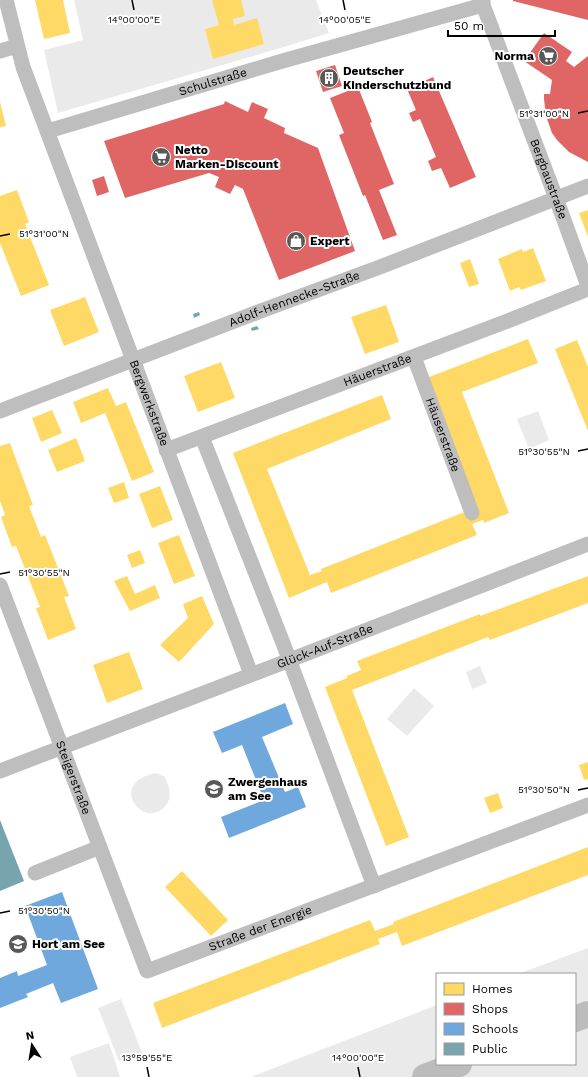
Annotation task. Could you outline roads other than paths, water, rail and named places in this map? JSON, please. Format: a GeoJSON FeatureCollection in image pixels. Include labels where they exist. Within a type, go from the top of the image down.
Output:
{"type":"FeatureCollection","features":[{"type":"Feature","properties":{"kind":"street"},"geometry":{"type":"LineString","coordinates":[[6,0],[23,67],[48,131]]}},
{"type":"Feature","properties":{"kind":"street","name":"Schulstraße"},"geometry":{"type":"LineString","coordinates":[[48,131],[484,2]]}},
{"type":"Feature","properties":{"kind":"street","name":"Bergbaustraße"},"geometry":{"type":"LineString","coordinates":[[484,2],[588,288]]}},
{"type":"Feature","properties":{"kind":"street"},"geometry":{"type":"LineString","coordinates":[[0,51],[17,46]]}},
{"type":"Feature","properties":{"kind":"street","name":"Bergwerkstraße"},"geometry":{"type":"LineString","coordinates":[[48,131],[134,359],[166,450],[252,674]]}},
{"type":"Feature","properties":{"kind":"street","name":"Adolf-Hennecke-Straße"},"geometry":{"type":"LineString","coordinates":[[0,410],[380,267],[588,186]]}},
{"type":"Feature","properties":{"kind":"street","name":"Häuerstraße"},"geometry":{"type":"LineString","coordinates":[[166,450],[588,288]]}},
{"type":"Feature","properties":{"kind":"street","name":"Häuserstraße"},"geometry":{"type":"LineString","coordinates":[[414,356],[472,513]]}},
{"type":"Feature","properties":{"kind":"street"},"geometry":{"type":"LineString","coordinates":[[202,437],[290,660],[374,886]]}},
{"type":"Feature","properties":{"kind":"street","name":"Glück-Auf-Straße"},"geometry":{"type":"LineString","coordinates":[[0,770],[290,660],[588,544]]}},
{"type":"Feature","properties":{"kind":"street","name":"Steigerstraße"},"geometry":{"type":"LineString","coordinates":[[0,584],[147,971]]}},
{"type":"Feature","properties":{"kind":"street","name":"Straße der Energie"},"geometry":{"type":"LineString","coordinates":[[147,971],[588,805]]}},
{"type":"Feature","properties":{"kind":"street"},"geometry":{"type":"LineString","coordinates":[[35,873],[100,847]]}},
{"type":"Feature","properties":{"kind":"waterway"},"geometry":{"type":"LineString","coordinates":[[576,1019],[588,1014]]}},
{"type":"Feature","properties":{"kind":"waterway"},"geometry":{"type":"LineString","coordinates":[[425,1077],[456,1065]]}},
{"type":"Feature","properties":{"kind":"place","name":"Norma"},"geometry":{"type":"Point","coordinates":[548,56]}},
{"type":"Feature","properties":{"kind":"place","name":"Deutscher Kinderschutzbund"},"geometry":{"type":"Point","coordinates":[329,78]}},
{"type":"Feature","properties":{"kind":"place","name":"Netto Marken-Discount"},"geometry":{"type":"Point","coordinates":[161,157]}},
{"type":"Feature","properties":{"kind":"place","name":"Expert"},"geometry":{"type":"Point","coordinates":[296,241]}},
{"type":"Feature","properties":{"kind":"place","name":"Zwergenhaus am See"},"geometry":{"type":"Point","coordinates":[214,789]}},
{"type":"Feature","properties":{"kind":"place","name":"Hort am See"},"geometry":{"type":"Point","coordinates":[18,944]}}]}
